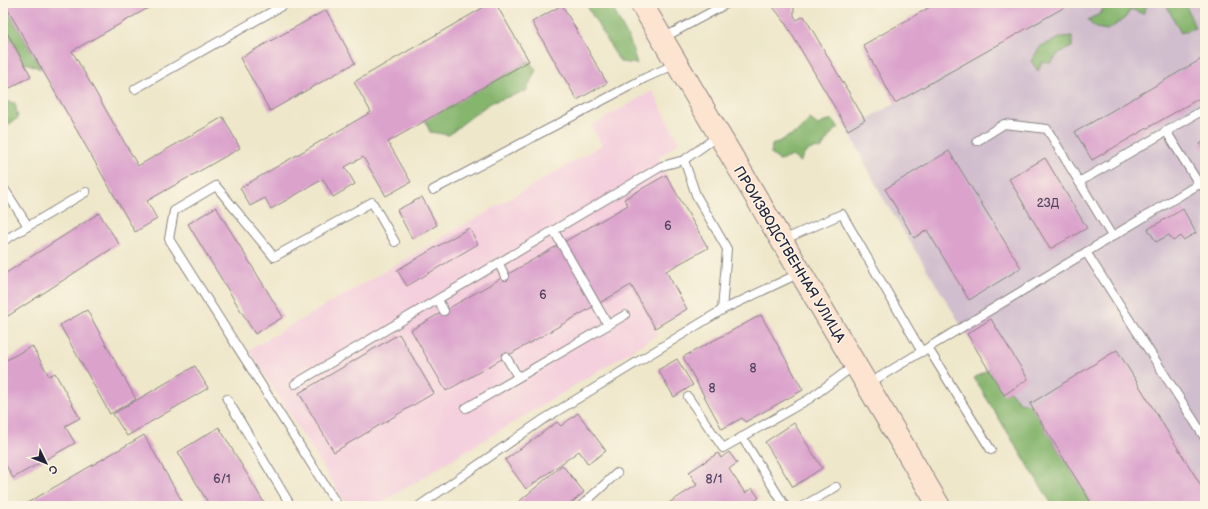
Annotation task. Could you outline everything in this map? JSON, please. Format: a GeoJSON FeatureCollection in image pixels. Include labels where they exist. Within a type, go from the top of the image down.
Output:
{"type":"FeatureCollection","features":[{"type":"Feature","properties":{"kind":"main road","name":"ПРОИЗВОДСТВЕННАЯ УЛИЦА"},"geometry":{"type":"LineString","coordinates":[[641,3],[802,272],[939,506]]}},
{"type":"Feature","properties":{"kind":"lane"},"geometry":{"type":"LineString","coordinates":[[136,89],[287,3]]}},
{"type":"Feature","properties":{"kind":"lane"},"geometry":{"type":"LineString","coordinates":[[662,38],[728,3]]}},
{"type":"Feature","properties":{"kind":"lane"},"geometry":{"type":"LineString","coordinates":[[433,190],[645,78],[677,63]]}},
{"type":"Feature","properties":{"kind":"lane"},"geometry":{"type":"LineString","coordinates":[[1079,182],[1205,109]]}},
{"type":"Feature","properties":{"kind":"lane"},"geometry":{"type":"LineString","coordinates":[[978,141],[1004,124],[1047,129],[1112,236]]}},
{"type":"Feature","properties":{"kind":"lane"},"geometry":{"type":"LineString","coordinates":[[867,385],[1112,236],[1202,186],[1166,131]]}},
{"type":"Feature","properties":{"kind":"lane"},"geometry":{"type":"LineString","coordinates":[[295,384],[662,166],[684,160],[720,135]]}},
{"type":"Feature","properties":{"kind":"lane"},"geometry":{"type":"LineString","coordinates":[[684,160],[696,195],[728,250],[722,310]]}},
{"type":"Feature","properties":{"kind":"lane"},"geometry":{"type":"LineString","coordinates":[[338,506],[169,239],[174,211],[216,186],[274,257],[372,202],[395,242]]}},
{"type":"Feature","properties":{"kind":"lane"},"geometry":{"type":"LineString","coordinates":[[3,187],[28,226]]}},
{"type":"Feature","properties":{"kind":"lane"},"geometry":{"type":"LineString","coordinates":[[3,241],[86,192]]}},
{"type":"Feature","properties":{"kind":"lane"},"geometry":{"type":"LineString","coordinates":[[782,240],[842,214],[925,350],[991,450]]}},
{"type":"Feature","properties":{"kind":"lane"},"geometry":{"type":"LineString","coordinates":[[554,231],[608,325]]}},
{"type":"Feature","properties":{"kind":"lane"},"geometry":{"type":"LineString","coordinates":[[1086,252],[1205,438]]}},
{"type":"Feature","properties":{"kind":"lane"},"geometry":{"type":"LineString","coordinates":[[499,264],[505,276]]}},
{"type":"Feature","properties":{"kind":"lane"},"geometry":{"type":"LineString","coordinates":[[419,506],[541,420],[722,310],[802,272]]}},
{"type":"Feature","properties":{"kind":"lane"},"geometry":{"type":"LineString","coordinates":[[438,300],[444,311]]}},
{"type":"Feature","properties":{"kind":"lane"},"geometry":{"type":"LineString","coordinates":[[466,408],[625,314]]}},
{"type":"Feature","properties":{"kind":"lane"},"geometry":{"type":"LineString","coordinates":[[506,357],[518,377]]}},
{"type":"Feature","properties":{"kind":"lane"},"geometry":{"type":"LineString","coordinates":[[688,397],[723,448],[809,399],[856,365]]}},
{"type":"Feature","properties":{"kind":"lane"},"geometry":{"type":"LineString","coordinates":[[227,399],[290,506]]}},
{"type":"Feature","properties":{"kind":"lane"},"geometry":{"type":"LineString","coordinates":[[742,437],[785,506]]}},
{"type":"Feature","properties":{"kind":"lane"},"geometry":{"type":"LineString","coordinates":[[581,506],[617,473]]}},
{"type":"Feature","properties":{"kind":"lane"},"geometry":{"type":"LineString","coordinates":[[803,506],[836,486]]}},
{"type":"Feature","properties":{"kind":"shaded area"},"geometry":{"type":"Polygon","coordinates":[[[1072,3],[1205,3],[1205,506],[1072,506],[882,196],[848,130],[1072,3]]]}},
{"type":"Feature","properties":{"kind":"shaded area"},"geometry":{"type":"Polygon","coordinates":[[[652,91],[679,142],[658,158],[666,175],[708,248],[666,271],[687,309],[655,328],[659,334],[376,506],[347,505],[249,350],[602,145],[591,126],[652,91]]]}},
{"type":"Feature","properties":{"kind":"green space"},"geometry":{"type":"Polygon","coordinates":[[[3,3],[41,69],[23,62],[3,25],[3,3]]]}},
{"type":"Feature","properties":{"kind":"green space"},"geometry":{"type":"Polygon","coordinates":[[[590,3],[610,3],[630,41],[637,64],[620,62],[588,8],[590,3]]]}},
{"type":"Feature","properties":{"kind":"green space"},"geometry":{"type":"Polygon","coordinates":[[[1116,3],[1148,3],[1143,14],[1131,9],[1125,18],[1108,30],[1096,28],[1087,20],[1100,14],[1104,7],[1116,3]]]}},
{"type":"Feature","properties":{"kind":"green space"},"geometry":{"type":"Polygon","coordinates":[[[1165,3],[1185,3],[1195,28],[1181,33],[1165,3]]]}},
{"type":"Feature","properties":{"kind":"green space"},"geometry":{"type":"Polygon","coordinates":[[[1072,36],[1072,47],[1059,53],[1051,63],[1042,62],[1038,71],[1031,61],[1041,46],[1062,37],[1072,36]]]}},
{"type":"Feature","properties":{"kind":"green space"},"geometry":{"type":"Polygon","coordinates":[[[529,61],[536,70],[526,91],[490,103],[449,135],[430,132],[425,120],[529,61]]]}},
{"type":"Feature","properties":{"kind":"green space"},"geometry":{"type":"Polygon","coordinates":[[[3,101],[15,103],[18,118],[3,128],[3,101]]]}},
{"type":"Feature","properties":{"kind":"green space"},"geometry":{"type":"Polygon","coordinates":[[[810,119],[818,125],[831,119],[839,127],[830,135],[821,149],[811,149],[804,155],[800,162],[792,156],[780,161],[771,154],[772,145],[799,131],[810,119]]]}},
{"type":"Feature","properties":{"kind":"green space"},"geometry":{"type":"Polygon","coordinates":[[[989,369],[1005,394],[1010,391],[1019,402],[1030,404],[1093,506],[1053,506],[974,378],[989,369]]]}},
{"type":"Feature","properties":{"kind":"building"},"geometry":{"type":"Polygon","coordinates":[[[4,3],[157,3],[72,51],[138,166],[223,117],[240,148],[147,201],[157,219],[135,232],[4,3]]]}},
{"type":"Feature","properties":{"kind":"building"},"geometry":{"type":"Polygon","coordinates":[[[491,3],[502,3],[497,6],[529,61],[388,142],[411,182],[386,196],[363,157],[345,167],[355,184],[333,197],[323,179],[271,209],[265,198],[250,206],[240,188],[371,112],[354,82],[491,3]]]}},
{"type":"Feature","properties":{"kind":"building"},"geometry":{"type":"Polygon","coordinates":[[[770,3],[792,3],[794,6],[794,16],[797,20],[804,16],[865,120],[848,130],[784,21],[770,3]]]}},
{"type":"Feature","properties":{"kind":"building"},"geometry":{"type":"Polygon","coordinates":[[[937,3],[1072,3],[895,103],[863,45],[937,3]]]}},
{"type":"Feature","properties":{"kind":"building"},"geometry":{"type":"Polygon","coordinates":[[[562,5],[607,83],[577,100],[532,22],[562,5]]]}},
{"type":"Feature","properties":{"kind":"building"},"geometry":{"type":"Polygon","coordinates":[[[326,10],[355,63],[270,111],[240,58],[326,10]]]}},
{"type":"Feature","properties":{"kind":"building"},"geometry":{"type":"Polygon","coordinates":[[[3,25],[31,76],[3,92],[3,25]]]}},
{"type":"Feature","properties":{"kind":"building"},"geometry":{"type":"Polygon","coordinates":[[[1205,57],[1205,95],[1092,160],[1075,132],[1205,57]]]}},
{"type":"Feature","properties":{"kind":"building"},"geometry":{"type":"Polygon","coordinates":[[[1205,141],[1205,152],[1200,144],[1205,141]]]}},
{"type":"Feature","properties":{"kind":"building"},"geometry":{"type":"Polygon","coordinates":[[[949,151],[1021,268],[969,300],[927,230],[914,238],[885,189],[949,151]]]}},
{"type":"Feature","properties":{"kind":"building"},"geometry":{"type":"Polygon","coordinates":[[[1045,158],[1087,228],[1050,249],[1009,179],[1045,158]]]}},
{"type":"Feature","properties":{"kind":"building"},"geometry":{"type":"Polygon","coordinates":[[[666,175],[708,248],[666,271],[687,309],[655,328],[631,285],[446,391],[411,330],[628,205],[624,199],[666,175]]]}},
{"type":"Feature","properties":{"kind":"building"},"geometry":{"type":"Polygon","coordinates":[[[422,197],[437,225],[412,239],[397,210],[422,197]]]}},
{"type":"Feature","properties":{"kind":"building"},"geometry":{"type":"Polygon","coordinates":[[[216,207],[283,317],[255,334],[188,224],[216,207]]]}},
{"type":"Feature","properties":{"kind":"building"},"geometry":{"type":"Polygon","coordinates":[[[1183,209],[1196,233],[1183,240],[1181,236],[1173,241],[1169,235],[1156,242],[1148,229],[1183,209]]]}},
{"type":"Feature","properties":{"kind":"building"},"geometry":{"type":"Polygon","coordinates":[[[99,213],[119,244],[8,316],[3,308],[3,275],[99,213]]]}},
{"type":"Feature","properties":{"kind":"building"},"geometry":{"type":"Polygon","coordinates":[[[469,228],[478,244],[407,286],[397,270],[469,228]]]}},
{"type":"Feature","properties":{"kind":"building"},"geometry":{"type":"Polygon","coordinates":[[[87,310],[136,399],[110,414],[60,325],[87,310]]]}},
{"type":"Feature","properties":{"kind":"building"},"geometry":{"type":"Polygon","coordinates":[[[761,315],[803,390],[745,422],[742,418],[722,429],[683,357],[761,315]]]}},
{"type":"Feature","properties":{"kind":"building"},"geometry":{"type":"Polygon","coordinates":[[[991,319],[1028,379],[1004,395],[967,334],[991,319]]]}},
{"type":"Feature","properties":{"kind":"building"},"geometry":{"type":"Polygon","coordinates":[[[399,334],[434,393],[334,452],[299,393],[399,334]]]}},
{"type":"Feature","properties":{"kind":"building"},"geometry":{"type":"Polygon","coordinates":[[[32,346],[49,376],[55,373],[80,418],[65,426],[75,443],[13,478],[3,460],[3,362],[32,346]]]}},
{"type":"Feature","properties":{"kind":"building"},"geometry":{"type":"Polygon","coordinates":[[[1117,350],[1205,492],[1205,506],[1093,506],[1030,404],[1117,350]]]}},
{"type":"Feature","properties":{"kind":"building"},"geometry":{"type":"Polygon","coordinates":[[[677,359],[693,385],[674,397],[658,370],[677,359]]]}},
{"type":"Feature","properties":{"kind":"building"},"geometry":{"type":"Polygon","coordinates":[[[195,366],[208,388],[127,436],[113,414],[195,366]]]}},
{"type":"Feature","properties":{"kind":"building"},"geometry":{"type":"Polygon","coordinates":[[[578,413],[606,451],[588,464],[579,451],[526,489],[505,460],[557,422],[561,426],[578,413]]]}},
{"type":"Feature","properties":{"kind":"building"},"geometry":{"type":"Polygon","coordinates":[[[794,423],[822,468],[793,487],[765,442],[794,423]]]}},
{"type":"Feature","properties":{"kind":"building"},"geometry":{"type":"Polygon","coordinates":[[[219,427],[266,506],[210,506],[178,452],[219,427]]]}},
{"type":"Feature","properties":{"kind":"building"},"geometry":{"type":"Polygon","coordinates":[[[144,435],[185,506],[22,506],[144,435]]]}},
{"type":"Feature","properties":{"kind":"building"},"geometry":{"type":"Polygon","coordinates":[[[729,452],[737,463],[729,469],[745,493],[752,488],[759,498],[752,503],[754,506],[664,506],[697,485],[689,472],[718,453],[721,458],[729,452]]]}},
{"type":"Feature","properties":{"kind":"building"},"geometry":{"type":"Polygon","coordinates":[[[562,465],[584,492],[568,506],[514,506],[562,465]]]}}]}
